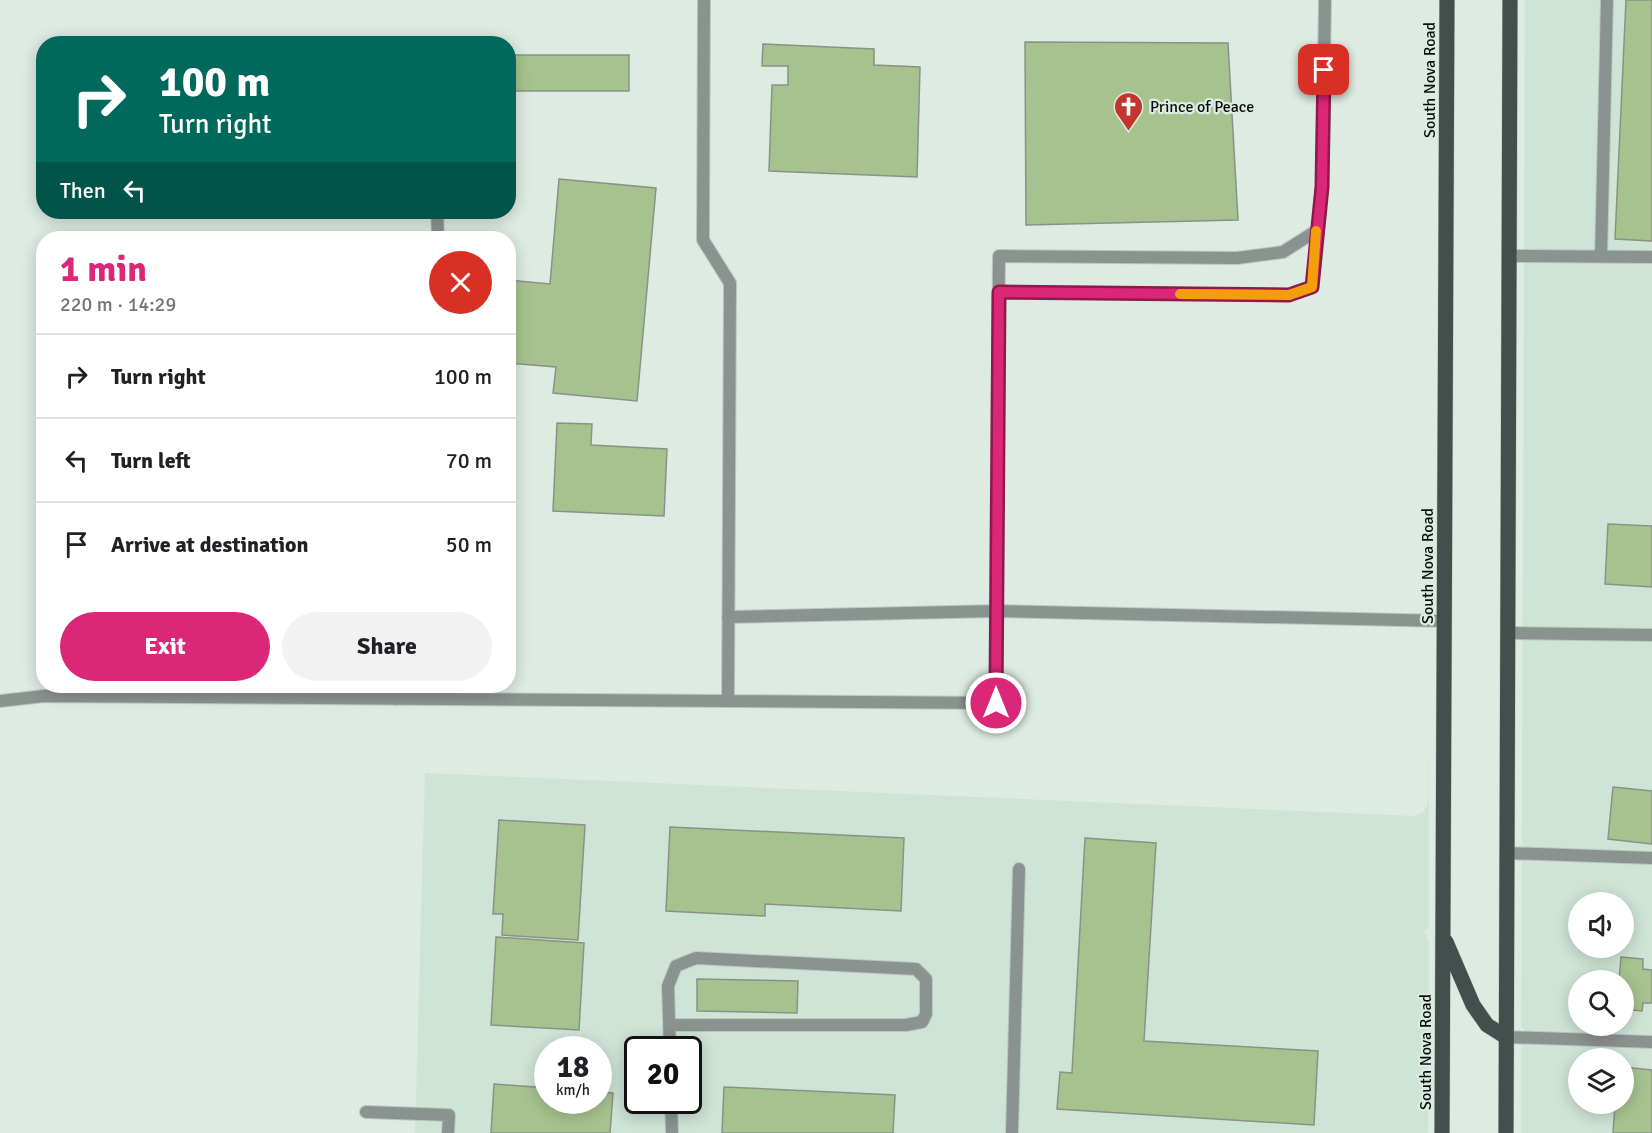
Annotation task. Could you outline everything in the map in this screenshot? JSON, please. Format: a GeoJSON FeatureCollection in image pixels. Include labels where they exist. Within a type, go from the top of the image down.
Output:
{"type":"FeatureCollection","features":[{"type":"Feature","properties":{"kind":"main road","name":"South Nova Road"},"geometry":{"type":"LineString","coordinates":[[1442,1133],[1447,0]]}},
{"type":"Feature","properties":{"kind":"main road"},"geometry":{"type":"LineString","coordinates":[[1506,1133],[1510,0]]}},
{"type":"Feature","properties":{"kind":"main road"},"geometry":{"type":"LineString","coordinates":[[1443,937],[1473,1005],[1487,1025],[1506,1037]]}},
{"type":"Feature","properties":{"kind":"lane"},"geometry":{"type":"LineString","coordinates":[[704,0],[703,240],[730,283],[728,701]]}},
{"type":"Feature","properties":{"kind":"lane"},"geometry":{"type":"LineString","coordinates":[[999,292],[1289,295],[1312,287],[1322,187],[1325,0]]}},
{"type":"Feature","properties":{"kind":"lane"},"geometry":{"type":"LineString","coordinates":[[1601,257],[1607,0]]}},
{"type":"Feature","properties":{"kind":"lane"},"geometry":{"type":"LineString","coordinates":[[0,701],[44,696],[996,703],[999,256],[1237,258],[1283,252],[1316,231]]}},
{"type":"Feature","properties":{"kind":"lane"},"geometry":{"type":"LineString","coordinates":[[1509,256],[1652,258]]}},
{"type":"Feature","properties":{"kind":"lane"},"geometry":{"type":"LineString","coordinates":[[728,617],[996,611],[1445,621]]}},
{"type":"Feature","properties":{"kind":"lane"},"geometry":{"type":"LineString","coordinates":[[1508,633],[1652,635]]}},
{"type":"Feature","properties":{"kind":"lane"},"geometry":{"type":"LineString","coordinates":[[396,699],[400,693]]}},
{"type":"Feature","properties":{"kind":"lane"},"geometry":{"type":"LineString","coordinates":[[1507,853],[1652,858]]}},
{"type":"Feature","properties":{"kind":"lane"},"geometry":{"type":"LineString","coordinates":[[1012,1133],[1019,869]]}},
{"type":"Feature","properties":{"kind":"lane"},"geometry":{"type":"LineString","coordinates":[[669,1025],[906,1025],[922,1022],[926,1014],[926,979],[916,969],[696,958],[676,966],[668,986],[669,1025],[669,1036]]}},
{"type":"Feature","properties":{"kind":"lane"},"geometry":{"type":"LineString","coordinates":[[1506,1037],[1652,1042]]}},
{"type":"Feature","properties":{"kind":"lane"},"geometry":{"type":"LineString","coordinates":[[366,1112],[449,1115],[448,1133]]}},
{"type":"Feature","properties":{"kind":"lane"},"geometry":{"type":"LineString","coordinates":[[671,1114],[672,1133]]}},
{"type":"Feature","properties":{"kind":"shaded area"},"geometry":{"type":"Polygon","coordinates":[[[1525,0],[1652,0],[1652,1133],[1521,1133],[1521,1041],[1527,1032],[1521,1027],[1525,0]]]}},
{"type":"Feature","properties":{"kind":"shaded area"},"geometry":{"type":"Polygon","coordinates":[[[1429,745],[1429,928],[1424,931],[1429,942],[1428,1133],[415,1133],[425,773],[1414,816],[1422,813],[1428,805],[1429,745]]]}},
{"type":"Feature","properties":{"kind":"building"},"geometry":{"type":"Polygon","coordinates":[[[1626,0],[1652,0],[1652,241],[1615,239],[1626,0]]]}},
{"type":"Feature","properties":{"kind":"building","name":"Prince of Peace"},"geometry":{"type":"Polygon","coordinates":[[[1025,42],[1228,43],[1238,220],[1026,225],[1025,42]]]}},
{"type":"Feature","properties":{"kind":"building"},"geometry":{"type":"Polygon","coordinates":[[[763,44],[874,49],[874,65],[920,67],[917,177],[769,171],[772,85],[788,85],[788,66],[762,66],[763,44]]]}},
{"type":"Feature","properties":{"kind":"building"},"geometry":{"type":"Polygon","coordinates":[[[516,55],[629,55],[629,91],[516,91],[516,55]]]}},
{"type":"Feature","properties":{"kind":"building"},"geometry":{"type":"Polygon","coordinates":[[[559,179],[656,188],[637,401],[553,393],[556,367],[516,364],[516,281],[550,284],[559,179]]]}},
{"type":"Feature","properties":{"kind":"building"},"geometry":{"type":"Polygon","coordinates":[[[557,423],[592,424],[591,445],[667,449],[664,516],[553,511],[557,423]]]}},
{"type":"Feature","properties":{"kind":"building"},"geometry":{"type":"Polygon","coordinates":[[[1608,524],[1652,526],[1652,587],[1605,584],[1608,524]]]}},
{"type":"Feature","properties":{"kind":"building"},"geometry":{"type":"Polygon","coordinates":[[[1613,787],[1652,791],[1652,844],[1608,839],[1613,787]]]}},
{"type":"Feature","properties":{"kind":"building"},"geometry":{"type":"Polygon","coordinates":[[[499,820],[585,825],[578,940],[502,935],[503,914],[493,914],[499,820]]]}},
{"type":"Feature","properties":{"kind":"building"},"geometry":{"type":"Polygon","coordinates":[[[670,827],[904,838],[901,911],[765,904],[765,916],[666,911],[670,827]]]}},
{"type":"Feature","properties":{"kind":"building"},"geometry":{"type":"Polygon","coordinates":[[[1085,838],[1156,843],[1144,1041],[1318,1051],[1314,1125],[1057,1109],[1060,1072],[1072,1073],[1085,838]]]}},
{"type":"Feature","properties":{"kind":"building"},"geometry":{"type":"Polygon","coordinates":[[[496,937],[584,943],[579,1030],[491,1025],[496,937]]]}},
{"type":"Feature","properties":{"kind":"building"},"geometry":{"type":"Polygon","coordinates":[[[1621,958],[1632,958],[1643,959],[1643,969],[1652,970],[1652,1003],[1643,1003],[1642,1011],[1634,1010],[1634,970],[1620,970],[1621,958]]]}},
{"type":"Feature","properties":{"kind":"building"},"geometry":{"type":"Polygon","coordinates":[[[697,979],[798,981],[797,1013],[697,1011],[697,979]]]}},
{"type":"Feature","properties":{"kind":"building"},"geometry":{"type":"Polygon","coordinates":[[[1634,1068],[1652,1070],[1652,1133],[1613,1133],[1614,1114],[1634,1114],[1634,1068]]]}},
{"type":"Feature","properties":{"kind":"building"},"geometry":{"type":"Polygon","coordinates":[[[494,1084],[534,1087],[534,1114],[611,1114],[610,1133],[491,1133],[494,1084]]]}},
{"type":"Feature","properties":{"kind":"building"},"geometry":{"type":"Polygon","coordinates":[[[724,1087],[895,1095],[893,1133],[722,1133],[724,1087]]]}},
{"type":"Feature","properties":{"kind":"slow traffic"},"geometry":{"type":"LineString","coordinates":[[1180,294],[1289,295],[1312,287],[1316,231]]}},
{"type":"Feature","properties":{"kind":"place","name":"Prince of Peace"},"geometry":{"type":"Point","coordinates":[1129,132]}},
{"type":"Feature","properties":{"kind":"route"},"geometry":{"type":"LineString","coordinates":[[996,703],[999,292],[1289,295],[1312,287],[1322,187],[1324,70]]}}]}
